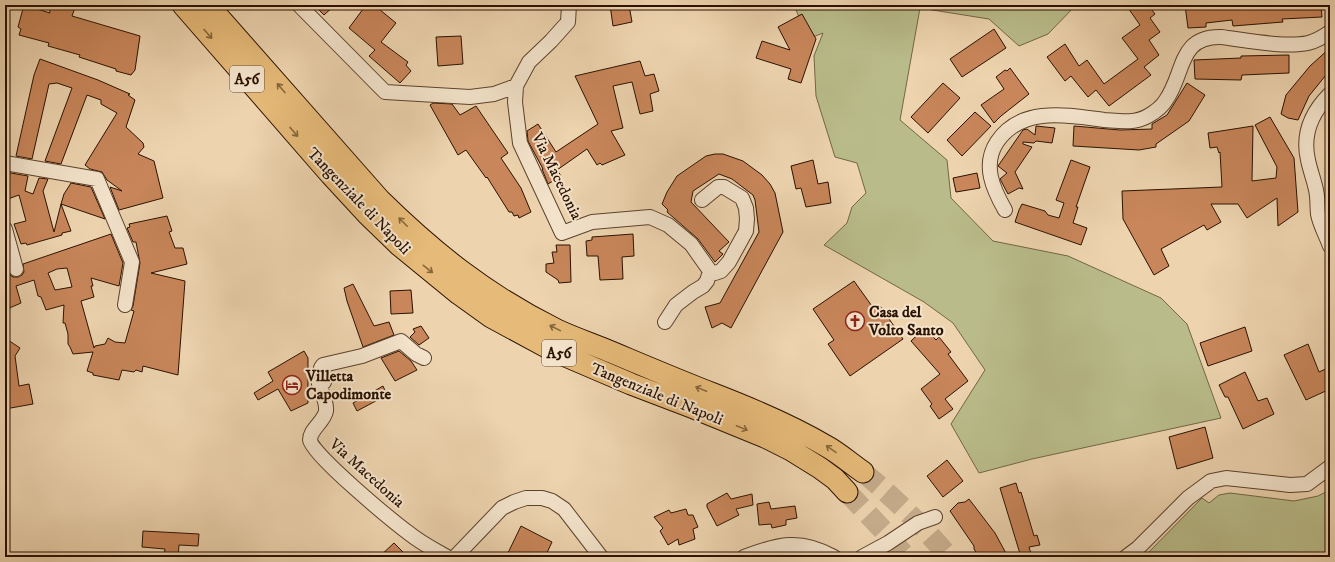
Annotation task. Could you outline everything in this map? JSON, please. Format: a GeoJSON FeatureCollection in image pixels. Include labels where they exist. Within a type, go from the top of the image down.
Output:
{"type":"FeatureCollection","features":[{"type":"Feature","properties":{"kind":"highway","name":"Tangenziale di Napoli"},"geometry":{"type":"LineString","coordinates":[[183,5],[318,146],[380,200],[435,251],[468,277],[497,296],[559,330],[752,408],[785,424],[827,446],[862,472]]}},
{"type":"Feature","properties":{"kind":"highway","name":"Tangenziale di Napoli"},"geometry":{"type":"LineString","coordinates":[[208,5],[318,146],[367,214],[399,245],[459,294],[491,317],[554,351],[631,384],[765,437],[791,450],[835,479],[847,492]]}},
{"type":"Feature","properties":{"kind":"street"},"geometry":{"type":"LineString","coordinates":[[299,5],[385,92],[470,97],[494,94],[516,86]]}},
{"type":"Feature","properties":{"kind":"street","name":"Via Macedonia"},"geometry":{"type":"LineString","coordinates":[[572,5],[568,22],[529,62],[516,86],[515,102],[520,144],[562,233],[592,222],[650,217],[668,225],[691,244],[710,271]]}},
{"type":"Feature","properties":{"kind":"street"},"geometry":{"type":"LineString","coordinates":[[1005,210],[992,186],[990,165],[993,150],[998,140],[1005,132],[1017,124],[1033,116],[1043,115],[1123,122],[1137,120],[1149,115],[1164,104],[1169,96],[1188,51],[1196,42],[1202,39],[1221,37],[1282,44],[1302,44],[1314,41],[1330,32]]}},
{"type":"Feature","properties":{"kind":"street"},"geometry":{"type":"LineString","coordinates":[[1330,94],[1320,104],[1313,115],[1309,124],[1306,138],[1308,159],[1316,188],[1320,220],[1330,246]]}},
{"type":"Feature","properties":{"kind":"street"},"geometry":{"type":"LineString","coordinates":[[5,163],[97,178],[132,262],[125,306]]}},
{"type":"Feature","properties":{"kind":"street"},"geometry":{"type":"LineString","coordinates":[[665,322],[676,305],[703,286],[707,281],[710,271],[715,273],[721,271],[729,262],[746,231],[746,208],[742,198],[724,187],[718,187],[702,200]]}},
{"type":"Feature","properties":{"kind":"street"},"geometry":{"type":"LineString","coordinates":[[5,229],[16,269]]}},
{"type":"Feature","properties":{"kind":"street","name":"Via Macedonia"},"geometry":{"type":"LineString","coordinates":[[424,358],[416,354],[401,341],[362,356],[323,365],[324,382],[320,384],[326,410],[325,415],[310,439],[320,455],[367,499],[411,535],[447,557]]}},
{"type":"Feature","properties":{"kind":"street"},"geometry":{"type":"LineString","coordinates":[[1126,557],[1138,548],[1188,498],[1211,481],[1226,478],[1290,485],[1307,484],[1330,467]]}},
{"type":"Feature","properties":{"kind":"street"},"geometry":{"type":"LineString","coordinates":[[455,557],[502,508],[526,498],[542,498],[552,501],[564,509],[601,557]]}},
{"type":"Feature","properties":{"kind":"street"},"geometry":{"type":"LineString","coordinates":[[862,557],[888,543],[918,523],[936,517]]}},
{"type":"Feature","properties":{"kind":"street"},"geometry":{"type":"LineString","coordinates":[[744,557],[783,544],[820,549],[834,557]]}},
{"type":"Feature","properties":{"kind":"green space"},"geometry":{"type":"Polygon","coordinates":[[[794,5],[1076,5],[1048,34],[1019,46],[989,19],[920,8],[900,120],[947,160],[951,198],[993,241],[1068,256],[1161,298],[1187,324],[1221,418],[1032,459],[979,473],[951,424],[985,370],[953,323],[924,302],[824,245],[847,223],[852,207],[866,193],[857,163],[835,157],[816,96],[814,56],[823,33],[808,39],[794,5]]]}},
{"type":"Feature","properties":{"kind":"green space"},"geometry":{"type":"Polygon","coordinates":[[[1330,490],[1330,557],[1144,557],[1202,498],[1209,503],[1219,495],[1230,493],[1294,501],[1318,496],[1330,490]]]}},
{"type":"Feature","properties":{"kind":"building"},"geometry":{"type":"Polygon","coordinates":[[[24,5],[50,13],[49,5],[76,5],[72,16],[140,36],[135,70],[131,75],[116,71],[116,69],[79,57],[80,55],[48,46],[49,43],[19,35],[21,29],[18,27],[24,5]]]}},
{"type":"Feature","properties":{"kind":"building"},"geometry":{"type":"Polygon","coordinates":[[[314,5],[335,5],[324,15],[314,5]]]}},
{"type":"Feature","properties":{"kind":"building"},"geometry":{"type":"Polygon","coordinates":[[[366,5],[374,5],[396,23],[381,42],[408,62],[406,65],[411,71],[400,83],[369,56],[375,50],[349,28],[366,5]]]}},
{"type":"Feature","properties":{"kind":"building"},"geometry":{"type":"Polygon","coordinates":[[[610,5],[629,5],[632,22],[613,26],[610,5]]]}},
{"type":"Feature","properties":{"kind":"building"},"geometry":{"type":"Polygon","coordinates":[[[1126,5],[1148,5],[1155,14],[1150,18],[1160,32],[1149,40],[1159,55],[1144,67],[1151,75],[1109,106],[1096,90],[1088,97],[1071,76],[1065,81],[1047,57],[1065,44],[1079,66],[1087,60],[1104,84],[1138,59],[1122,38],[1140,25],[1126,5]]]}},
{"type":"Feature","properties":{"kind":"building"},"geometry":{"type":"Polygon","coordinates":[[[1185,5],[1321,5],[1322,17],[1282,19],[1283,22],[1233,26],[1232,20],[1206,23],[1206,27],[1188,28],[1185,5]]]}},
{"type":"Feature","properties":{"kind":"building"},"geometry":{"type":"Polygon","coordinates":[[[802,14],[816,39],[801,83],[788,79],[791,69],[756,58],[762,41],[790,50],[778,27],[802,14]]]}},
{"type":"Feature","properties":{"kind":"building"},"geometry":{"type":"Polygon","coordinates":[[[994,29],[1006,48],[962,77],[950,59],[994,29]]]}},
{"type":"Feature","properties":{"kind":"building"},"geometry":{"type":"Polygon","coordinates":[[[461,36],[463,64],[438,66],[436,37],[461,36]]]}},
{"type":"Feature","properties":{"kind":"building"},"geometry":{"type":"Polygon","coordinates":[[[1330,48],[1330,70],[1309,96],[1298,120],[1288,118],[1281,114],[1286,95],[1310,66],[1330,48]]]}},
{"type":"Feature","properties":{"kind":"building"},"geometry":{"type":"Polygon","coordinates":[[[1289,55],[1289,73],[1242,75],[1241,80],[1195,79],[1194,60],[1241,58],[1241,56],[1289,55]]]}},
{"type":"Feature","properties":{"kind":"building"},"geometry":{"type":"Polygon","coordinates":[[[40,59],[98,80],[130,94],[128,95],[135,100],[126,127],[143,143],[144,147],[138,154],[154,161],[163,198],[119,210],[110,187],[122,191],[107,180],[102,172],[90,169],[85,165],[117,113],[101,104],[101,100],[87,95],[61,164],[45,161],[72,88],[57,83],[49,84],[32,159],[16,156],[34,75],[40,59]]]}},
{"type":"Feature","properties":{"kind":"building"},"geometry":{"type":"Polygon","coordinates":[[[640,61],[645,76],[654,74],[659,91],[650,94],[653,111],[640,114],[632,82],[613,86],[623,128],[611,131],[625,155],[602,165],[600,163],[597,165],[587,149],[557,170],[561,176],[548,184],[543,169],[528,141],[527,131],[538,124],[556,152],[598,124],[575,76],[640,61]]]}},
{"type":"Feature","properties":{"kind":"building"},"geometry":{"type":"Polygon","coordinates":[[[1010,68],[1029,94],[994,123],[981,105],[1004,89],[996,77],[1010,68]]]}},
{"type":"Feature","properties":{"kind":"building"},"geometry":{"type":"Polygon","coordinates":[[[943,83],[960,98],[928,133],[911,117],[943,83]]]}},
{"type":"Feature","properties":{"kind":"building"},"geometry":{"type":"Polygon","coordinates":[[[1187,83],[1205,95],[1189,121],[1156,144],[1156,147],[1139,150],[1073,146],[1074,126],[1120,130],[1152,129],[1152,124],[1167,115],[1187,83]]]}},
{"type":"Feature","properties":{"kind":"building"},"geometry":{"type":"Polygon","coordinates":[[[433,103],[452,104],[460,115],[476,106],[508,153],[501,158],[521,188],[531,212],[519,218],[518,215],[514,216],[512,212],[509,212],[487,177],[486,178],[466,150],[458,155],[430,105],[433,103]]]}},
{"type":"Feature","properties":{"kind":"building"},"geometry":{"type":"Polygon","coordinates":[[[975,112],[991,126],[962,156],[947,140],[975,112]]]}},
{"type":"Feature","properties":{"kind":"building"},"geometry":{"type":"Polygon","coordinates":[[[1270,117],[1294,158],[1298,212],[1278,226],[1277,198],[1247,218],[1238,204],[1211,204],[1221,222],[1207,230],[1204,225],[1161,249],[1169,266],[1154,275],[1123,219],[1122,191],[1222,187],[1220,152],[1219,153],[1217,147],[1210,148],[1208,133],[1253,126],[1252,181],[1276,178],[1277,167],[1255,125],[1270,117]]]}},
{"type":"Feature","properties":{"kind":"building"},"geometry":{"type":"Polygon","coordinates":[[[1036,126],[1055,128],[1052,143],[1036,141],[1034,143],[1023,142],[1023,144],[1032,147],[1015,172],[1023,189],[1019,188],[1008,194],[1000,179],[1007,173],[998,166],[1023,130],[1027,129],[1035,135],[1036,126]]]}},
{"type":"Feature","properties":{"kind":"building"},"geometry":{"type":"Polygon","coordinates":[[[723,154],[743,161],[762,175],[770,184],[775,193],[783,232],[731,328],[722,323],[712,328],[705,307],[720,303],[759,232],[753,195],[732,179],[719,174],[693,191],[691,202],[729,242],[719,251],[723,254],[715,262],[698,239],[667,212],[668,210],[662,204],[667,192],[677,176],[706,156],[723,154]]]}},
{"type":"Feature","properties":{"kind":"building"},"geometry":{"type":"Polygon","coordinates":[[[813,160],[818,184],[828,182],[831,203],[806,207],[801,188],[796,189],[791,166],[813,160]]]}},
{"type":"Feature","properties":{"kind":"building"},"geometry":{"type":"Polygon","coordinates":[[[1071,160],[1090,167],[1076,207],[1078,207],[1073,223],[1087,228],[1081,245],[1015,222],[1022,204],[1045,211],[1048,215],[1059,218],[1064,203],[1056,200],[1071,160]]]}},
{"type":"Feature","properties":{"kind":"building"},"geometry":{"type":"Polygon","coordinates":[[[5,172],[28,176],[25,191],[33,194],[39,178],[48,179],[43,191],[54,232],[61,204],[71,231],[27,245],[26,243],[21,244],[14,224],[26,221],[19,195],[5,200],[5,172]]]}},
{"type":"Feature","properties":{"kind":"building"},"geometry":{"type":"Polygon","coordinates":[[[977,173],[980,188],[956,192],[953,178],[977,173]]]}},
{"type":"Feature","properties":{"kind":"building"},"geometry":{"type":"Polygon","coordinates":[[[71,183],[91,187],[105,219],[61,204],[64,194],[71,183]]]}},
{"type":"Feature","properties":{"kind":"building"},"geometry":{"type":"Polygon","coordinates":[[[167,216],[172,231],[169,232],[175,248],[183,248],[187,264],[151,273],[185,281],[178,375],[143,366],[142,372],[136,370],[134,372],[122,370],[119,380],[93,375],[93,373],[87,371],[93,352],[73,354],[68,344],[68,334],[65,323],[63,323],[64,305],[46,310],[41,297],[38,296],[34,280],[16,286],[21,303],[5,310],[5,261],[10,275],[13,277],[18,277],[24,272],[23,264],[111,234],[123,263],[119,286],[91,278],[93,286],[91,286],[94,297],[81,301],[94,348],[95,346],[105,344],[108,338],[115,342],[125,343],[134,311],[131,310],[133,306],[140,263],[136,242],[133,242],[127,228],[130,227],[129,224],[167,216]],[[67,268],[57,269],[48,273],[55,290],[72,287],[67,268]]]}},
{"type":"Feature","properties":{"kind":"building"},"geometry":{"type":"Polygon","coordinates":[[[633,234],[634,256],[622,257],[623,279],[600,280],[598,256],[587,256],[586,241],[592,240],[592,237],[633,234]]]}},
{"type":"Feature","properties":{"kind":"building"},"geometry":{"type":"Polygon","coordinates":[[[556,245],[570,245],[571,282],[559,283],[558,280],[546,272],[546,264],[554,263],[552,252],[557,252],[556,245]]]}},
{"type":"Feature","properties":{"kind":"building","name":"Casa del Volto Santo"},"geometry":{"type":"Polygon","coordinates":[[[854,281],[874,309],[880,306],[903,339],[850,376],[828,344],[834,340],[813,309],[854,281]]]}},
{"type":"Feature","properties":{"kind":"building"},"geometry":{"type":"Polygon","coordinates":[[[353,284],[374,326],[389,322],[394,335],[363,347],[344,288],[353,284]]]}},
{"type":"Feature","properties":{"kind":"building"},"geometry":{"type":"Polygon","coordinates":[[[411,290],[413,313],[391,314],[390,291],[411,290]]]}},
{"type":"Feature","properties":{"kind":"building"},"geometry":{"type":"Polygon","coordinates":[[[421,326],[429,338],[419,345],[410,337],[415,332],[413,329],[421,326]]]}},
{"type":"Feature","properties":{"kind":"building"},"geometry":{"type":"Polygon","coordinates":[[[1245,327],[1252,351],[1208,366],[1200,343],[1245,327]]]}},
{"type":"Feature","properties":{"kind":"building"},"geometry":{"type":"Polygon","coordinates":[[[925,328],[936,340],[939,337],[951,352],[948,354],[968,381],[945,399],[953,409],[939,419],[930,406],[932,404],[921,389],[940,374],[911,341],[925,328]]]}},
{"type":"Feature","properties":{"kind":"building"},"geometry":{"type":"Polygon","coordinates":[[[5,338],[20,348],[15,356],[19,386],[29,384],[33,404],[5,409],[5,338]]]}},
{"type":"Feature","properties":{"kind":"building"},"geometry":{"type":"Polygon","coordinates":[[[1308,344],[1319,372],[1330,367],[1330,389],[1306,400],[1284,355],[1308,344]]]}},
{"type":"Feature","properties":{"kind":"building","name":"Villetta Capodimonte"},"geometry":{"type":"Polygon","coordinates":[[[304,351],[308,358],[308,403],[291,411],[278,389],[258,400],[254,393],[273,381],[268,372],[304,351]]]}},
{"type":"Feature","properties":{"kind":"building"},"geometry":{"type":"Polygon","coordinates":[[[399,351],[411,361],[417,370],[395,381],[381,358],[399,351]]]}},
{"type":"Feature","properties":{"kind":"building"},"geometry":{"type":"Polygon","coordinates":[[[1245,372],[1258,401],[1267,398],[1274,414],[1243,429],[1228,397],[1225,397],[1219,385],[1245,372]]]}},
{"type":"Feature","properties":{"kind":"building"},"geometry":{"type":"Polygon","coordinates":[[[383,386],[387,395],[357,411],[353,403],[383,386]]]}},
{"type":"Feature","properties":{"kind":"building"},"geometry":{"type":"Polygon","coordinates":[[[1205,427],[1213,458],[1177,469],[1169,437],[1205,427]]]}},
{"type":"Feature","properties":{"kind":"building"},"geometry":{"type":"Polygon","coordinates":[[[947,460],[963,481],[943,497],[927,476],[947,460]]]}},
{"type":"Feature","properties":{"kind":"building"},"geometry":{"type":"Polygon","coordinates":[[[1016,483],[1019,493],[1021,492],[1034,536],[1037,535],[1040,545],[1029,547],[1032,557],[1021,557],[1000,488],[1016,483]]]}},
{"type":"Feature","properties":{"kind":"building"},"geometry":{"type":"Polygon","coordinates":[[[727,493],[731,499],[752,494],[753,505],[736,509],[739,515],[717,526],[707,507],[707,504],[727,493]]]}},
{"type":"Feature","properties":{"kind":"building"},"geometry":{"type":"Polygon","coordinates":[[[969,499],[995,533],[1008,557],[979,557],[974,549],[974,546],[950,511],[958,503],[965,502],[969,499]]]}},
{"type":"Feature","properties":{"kind":"building"},"geometry":{"type":"Polygon","coordinates":[[[769,502],[771,509],[795,506],[797,518],[786,520],[786,525],[772,528],[771,524],[759,525],[757,504],[769,502]]]}},
{"type":"Feature","properties":{"kind":"building"},"geometry":{"type":"Polygon","coordinates":[[[686,509],[688,515],[693,515],[698,527],[693,529],[695,539],[679,545],[678,539],[668,545],[660,531],[663,528],[654,517],[669,510],[671,513],[686,509]]]}},
{"type":"Feature","properties":{"kind":"building"},"geometry":{"type":"Polygon","coordinates":[[[521,526],[552,542],[545,557],[506,557],[521,526]]]}},
{"type":"Feature","properties":{"kind":"building"},"geometry":{"type":"Polygon","coordinates":[[[143,531],[199,534],[198,546],[179,545],[178,557],[164,557],[165,549],[142,547],[143,531]]]}},
{"type":"Feature","properties":{"kind":"building"},"geometry":{"type":"Polygon","coordinates":[[[394,543],[404,553],[399,557],[379,557],[394,543]]]}},
{"type":"Feature","properties":{"kind":"tunnel"},"geometry":{"type":"LineString","coordinates":[[863,472],[908,513],[949,557]]}},
{"type":"Feature","properties":{"kind":"tunnel"},"geometry":{"type":"LineString","coordinates":[[847,492],[906,557]]}},
{"type":"Feature","properties":{"kind":"place","name":"Casa del Volto Santo"},"geometry":{"type":"Point","coordinates":[855,321]}},
{"type":"Feature","properties":{"kind":"place","name":"Villetta Capodimonte"},"geometry":{"type":"Point","coordinates":[292,385]}}]}
